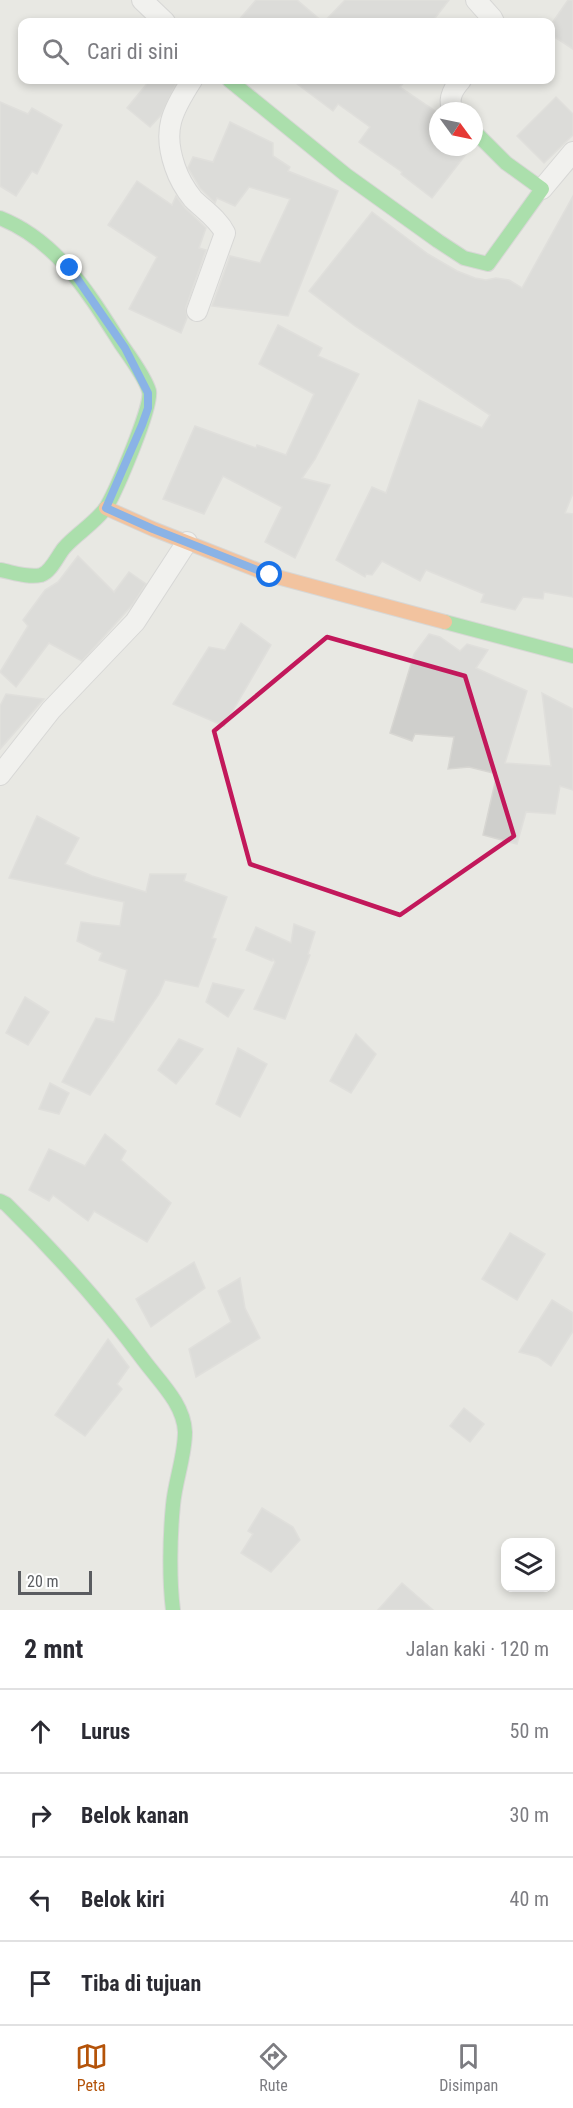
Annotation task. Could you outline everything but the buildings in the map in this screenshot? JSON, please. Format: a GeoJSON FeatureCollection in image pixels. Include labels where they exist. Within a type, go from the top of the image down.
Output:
{"type":"FeatureCollection","features":[{"type":"Feature","properties":{"kind":"street"},"geometry":{"type":"LineString","coordinates":[[142,0],[161,18]]}},
{"type":"Feature","properties":{"kind":"street"},"geometry":{"type":"LineString","coordinates":[[476,0],[492,18]]}},
{"type":"Feature","properties":{"kind":"street"},"geometry":{"type":"LineString","coordinates":[[190,84],[174,111],[169,129],[168,147],[180,181],[193,198],[221,225],[225,233],[197,310]]}},
{"type":"Feature","properties":{"kind":"street"},"geometry":{"type":"LineString","coordinates":[[234,84],[346,176],[438,242],[482,264],[488,264],[494,257],[542,189],[573,152]]}},
{"type":"Feature","properties":{"kind":"street"},"geometry":{"type":"LineString","coordinates":[[450,102],[453,89],[457,84]]}},
{"type":"Feature","properties":{"kind":"street"},"geometry":{"type":"LineString","coordinates":[[483,140],[506,163],[542,189]]}},
{"type":"Feature","properties":{"kind":"street"},"geometry":{"type":"LineString","coordinates":[[0,218],[10,221],[41,239],[70,268],[125,348],[148,393],[148,408],[142,425],[106,508],[64,548],[46,572],[41,575],[25,575],[0,570]]}},
{"type":"Feature","properties":{"kind":"street"},"geometry":{"type":"LineString","coordinates":[[106,508],[270,575],[573,656]]}},
{"type":"Feature","properties":{"kind":"street"},"geometry":{"type":"LineString","coordinates":[[0,775],[51,710],[135,622],[187,542]]}},
{"type":"Feature","properties":{"kind":"street"},"geometry":{"type":"LineString","coordinates":[[0,1201],[6,1204],[54,1251],[106,1310],[183,1416],[185,1434],[173,1505],[171,1593],[173,1610]]}},
{"type":"Feature","properties":{"kind":"highlighted area"},"geometry":{"type":"Polygon","coordinates":[[[327,637],[465,676],[514,836],[400,915],[250,864],[214,731],[327,637]]]}},
{"type":"Feature","properties":{"kind":"traffic: fast"},"geometry":{"type":"LineString","coordinates":[[234,84],[346,175],[438,241],[464,258],[488,264],[542,189],[506,163],[483,140]]}},
{"type":"Feature","properties":{"kind":"traffic: fast"},"geometry":{"type":"LineString","coordinates":[[0,218],[39,240],[70,271],[97,306],[137,367],[149,391],[149,400],[133,448],[103,512],[69,543],[45,573],[31,576],[0,570]]}},
{"type":"Feature","properties":{"kind":"traffic: fast"},"geometry":{"type":"LineString","coordinates":[[445,622],[573,656]]}},
{"type":"Feature","properties":{"kind":"traffic: fast"},"geometry":{"type":"LineString","coordinates":[[0,1201],[6,1204],[79,1280],[164,1386],[181,1413],[185,1432],[172,1517],[170,1571],[173,1610]]}},
{"type":"Feature","properties":{"kind":"traffic: slow"},"geometry":{"type":"LineString","coordinates":[[106,508],[270,575],[445,622]]}},
{"type":"Feature","properties":{"kind":"route"},"geometry":{"type":"LineString","coordinates":[[70,268],[125,348],[137,368],[150,400],[142,425],[106,508],[128,519],[270,575]]}}]}
